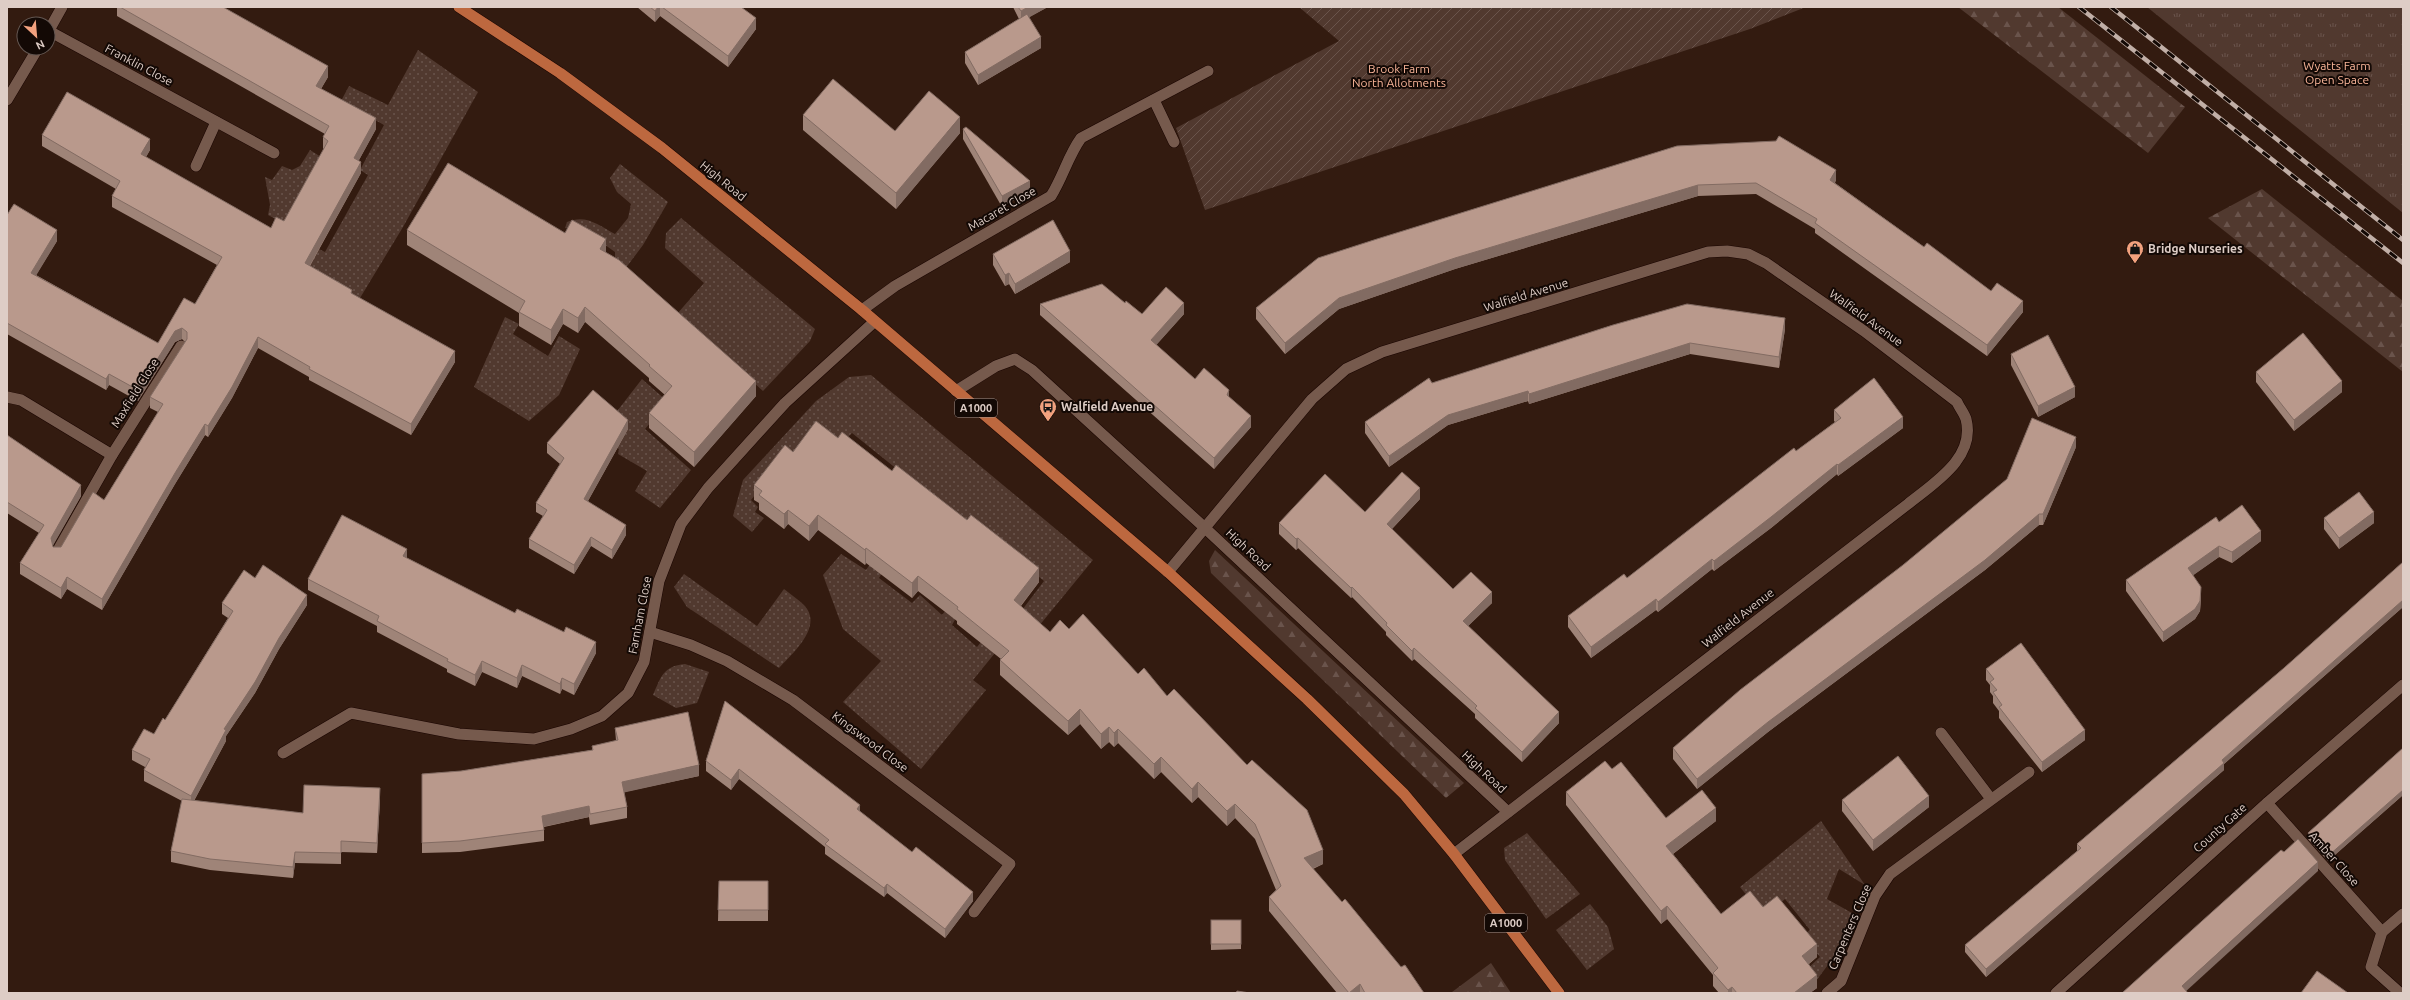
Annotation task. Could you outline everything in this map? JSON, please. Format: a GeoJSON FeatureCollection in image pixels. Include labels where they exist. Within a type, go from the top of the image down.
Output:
{"type":"FeatureCollection","features":[{"type":"Feature","properties":{"kind":"main road","name":"High Road"},"geometry":{"type":"LineString","coordinates":[[460,7],[560,72],[634,126],[862,310],[874,322],[1168,572],[1302,694],[1404,794],[1454,854]]}},
{"type":"Feature","properties":{"kind":"main road","name":"A1000"},"geometry":{"type":"LineString","coordinates":[[1454,854],[1558,993]]}},
{"type":"Feature","properties":{"kind":"street"},"geometry":{"type":"LineString","coordinates":[[56,18],[62,7]]}},
{"type":"Feature","properties":{"kind":"street","name":"Franklin Close"},"geometry":{"type":"LineString","coordinates":[[56,36],[274,153]]}},
{"type":"Feature","properties":{"kind":"street"},"geometry":{"type":"LineString","coordinates":[[7,100],[33,56]]}},
{"type":"Feature","properties":{"kind":"street","name":"Macaret Close"},"geometry":{"type":"LineString","coordinates":[[862,310],[895,286],[1051,196],[1062,179],[1072,150],[1081,138],[1208,71]]}},
{"type":"Feature","properties":{"kind":"street"},"geometry":{"type":"LineString","coordinates":[[1154,100],[1174,142]]}},
{"type":"Feature","properties":{"kind":"street"},"geometry":{"type":"LineString","coordinates":[[196,166],[216,122]]}},
{"type":"Feature","properties":{"kind":"street","name":"Walfield Avenue"},"geometry":{"type":"LineString","coordinates":[[1168,572],[1312,399],[1346,369],[1382,352],[1708,252],[1727,251],[1748,254],[1766,263],[1864,331],[1957,402],[1966,419],[1966,446],[1954,465],[1908,504],[1454,854]]}},
{"type":"Feature","properties":{"kind":"street","name":"Farnham Close"},"geometry":{"type":"LineString","coordinates":[[283,752],[351,713],[466,735],[534,739],[571,729],[602,716],[628,693],[644,662],[659,581],[681,524],[708,488],[785,403],[874,322]]}},
{"type":"Feature","properties":{"kind":"street","name":"Maxfield Close"},"geometry":{"type":"LineString","coordinates":[[57,552],[112,455],[181,346]]}},
{"type":"Feature","properties":{"kind":"street","name":"High Road"},"geometry":{"type":"LineString","coordinates":[[956,391],[996,366],[1015,359],[1032,370],[1206,528],[1508,812]]}},
{"type":"Feature","properties":{"kind":"street"},"geometry":{"type":"LineString","coordinates":[[7,397],[21,400],[112,455]]}},
{"type":"Feature","properties":{"kind":"street","name":"Kingswood Close"},"geometry":{"type":"LineString","coordinates":[[650,632],[691,645],[727,661],[793,700],[1010,864],[974,912]]}},
{"type":"Feature","properties":{"kind":"street","name":"County Gate"},"geometry":{"type":"LineString","coordinates":[[2056,993],[2267,803],[2403,685]]}},
{"type":"Feature","properties":{"kind":"street"},"geometry":{"type":"LineString","coordinates":[[1941,733],[1991,799]]}},
{"type":"Feature","properties":{"kind":"street","name":"Carpenters Close"},"geometry":{"type":"LineString","coordinates":[[1827,993],[1840,981],[1874,896],[1890,874],[2029,772]]}},
{"type":"Feature","properties":{"kind":"street","name":"Amber Close"},"geometry":{"type":"LineString","coordinates":[[2267,803],[2382,932]]}},
{"type":"Feature","properties":{"kind":"street"},"geometry":{"type":"LineString","coordinates":[[2400,993],[2371,967],[2382,932],[2403,914]]}},
{"type":"Feature","properties":{"kind":"green space","name":"Brook Farm North Allotments"},"geometry":{"type":"Polygon","coordinates":[[[1299,7],[1806,7],[1750,29],[1205,210],[1176,128],[1339,41],[1299,7]]]}},
{"type":"Feature","properties":{"kind":"green space"},"geometry":{"type":"Polygon","coordinates":[[[1958,7],[2058,7],[2185,107],[2148,153],[1958,7]]]}},
{"type":"Feature","properties":{"kind":"green space","name":"Wyatts Farm Open Space"},"geometry":{"type":"Polygon","coordinates":[[[2147,7],[2403,7],[2403,213],[2147,7]]]}},
{"type":"Feature","properties":{"kind":"green space"},"geometry":{"type":"Polygon","coordinates":[[[418,50],[478,92],[403,227],[360,298],[322,277],[295,290],[319,249],[325,252],[368,175],[360,170],[384,125],[341,101],[349,86],[388,105],[418,50]]]}},
{"type":"Feature","properties":{"kind":"green space"},"geometry":{"type":"Polygon","coordinates":[[[310,150],[321,157],[283,223],[268,215],[270,205],[265,177],[272,180],[282,166],[292,170],[300,166],[310,150]]]}},
{"type":"Feature","properties":{"kind":"green space"},"geometry":{"type":"Polygon","coordinates":[[[620,164],[668,202],[643,245],[625,269],[615,261],[615,252],[591,235],[565,228],[567,222],[580,219],[597,224],[615,234],[628,218],[631,204],[617,192],[610,178],[620,164]]]}},
{"type":"Feature","properties":{"kind":"green space"},"geometry":{"type":"Polygon","coordinates":[[[2262,189],[2403,301],[2403,372],[2208,218],[2262,189]]]}},
{"type":"Feature","properties":{"kind":"green space"},"geometry":{"type":"Polygon","coordinates":[[[681,218],[815,329],[810,341],[763,391],[677,314],[704,283],[665,248],[666,233],[681,218]]]}},
{"type":"Feature","properties":{"kind":"green space"},"geometry":{"type":"Polygon","coordinates":[[[505,317],[519,324],[513,334],[548,356],[559,336],[580,349],[559,395],[529,421],[474,387],[505,317]]]}},
{"type":"Feature","properties":{"kind":"green space"},"geometry":{"type":"Polygon","coordinates":[[[871,375],[1093,560],[1034,632],[1016,618],[1044,581],[968,518],[964,523],[852,433],[842,443],[792,460],[787,456],[751,500],[758,507],[755,512],[764,518],[752,532],[733,516],[743,480],[816,401],[849,377],[871,375]]]}},
{"type":"Feature","properties":{"kind":"green space"},"geometry":{"type":"Polygon","coordinates":[[[642,379],[668,402],[645,429],[691,470],[660,508],[635,491],[647,471],[618,454],[619,449],[597,437],[642,379]]]}},
{"type":"Feature","properties":{"kind":"green space"},"geometry":{"type":"Polygon","coordinates":[[[1215,550],[1464,783],[1446,798],[1211,573],[1209,561],[1215,550]]]}},
{"type":"Feature","properties":{"kind":"green space"},"geometry":{"type":"Polygon","coordinates":[[[841,554],[866,570],[870,564],[882,573],[879,578],[912,603],[920,595],[942,615],[946,610],[956,618],[952,625],[977,647],[981,642],[995,653],[973,680],[986,690],[921,769],[843,702],[881,661],[843,629],[823,575],[841,554]]]}},
{"type":"Feature","properties":{"kind":"green space"},"geometry":{"type":"Polygon","coordinates":[[[684,574],[757,626],[784,589],[804,605],[809,613],[809,630],[792,655],[779,668],[687,607],[674,587],[684,574]]]}},
{"type":"Feature","properties":{"kind":"green space"},"geometry":{"type":"Polygon","coordinates":[[[685,664],[709,672],[697,703],[676,708],[653,695],[661,678],[667,670],[678,665],[685,664]]]}},
{"type":"Feature","properties":{"kind":"green space"},"geometry":{"type":"Polygon","coordinates":[[[1821,821],[1865,885],[1839,869],[1827,899],[1852,913],[1836,954],[1816,981],[1806,970],[1820,957],[1802,936],[1810,930],[1785,899],[1764,917],[1740,887],[1821,821]]]}},
{"type":"Feature","properties":{"kind":"green space"},"geometry":{"type":"Polygon","coordinates":[[[1527,833],[1580,894],[1546,919],[1505,860],[1504,848],[1527,833]]]}},
{"type":"Feature","properties":{"kind":"green space"},"geometry":{"type":"Polygon","coordinates":[[[1590,904],[1608,927],[1614,949],[1587,970],[1556,930],[1590,904]]]}},
{"type":"Feature","properties":{"kind":"green space"},"geometry":{"type":"Polygon","coordinates":[[[1491,963],[1511,993],[1452,993],[1452,992],[1491,963]]]}},
{"type":"Feature","properties":{"kind":"building"},"geometry":{"type":"Polygon","coordinates":[[[120,7],[223,7],[328,66],[316,86],[376,118],[354,158],[361,162],[305,263],[352,290],[351,293],[455,351],[411,424],[309,369],[310,367],[258,337],[232,387],[208,426],[205,424],[102,599],[67,577],[61,588],[20,563],[44,525],[7,502],[7,435],[81,485],[51,538],[53,547],[61,547],[93,492],[104,500],[163,404],[150,397],[187,339],[187,332],[182,328],[175,331],[138,390],[109,374],[106,379],[7,323],[7,215],[14,204],[57,230],[31,273],[158,343],[184,298],[195,304],[222,257],[112,196],[120,181],[42,135],[67,92],[150,139],[141,154],[271,228],[276,217],[284,221],[328,141],[323,137],[329,126],[120,7]]]}},
{"type":"Feature","properties":{"kind":"building"},"geometry":{"type":"Polygon","coordinates":[[[650,7],[658,7],[655,11],[650,7]]]}},
{"type":"Feature","properties":{"kind":"building"},"geometry":{"type":"Polygon","coordinates":[[[662,7],[741,7],[756,18],[728,56],[662,7]]]}},
{"type":"Feature","properties":{"kind":"building"},"geometry":{"type":"Polygon","coordinates":[[[1018,7],[1028,7],[1021,11],[1018,7]]]}},
{"type":"Feature","properties":{"kind":"building"},"geometry":{"type":"Polygon","coordinates":[[[1027,14],[1041,37],[978,75],[965,52],[1027,14]]]}},
{"type":"Feature","properties":{"kind":"building"},"geometry":{"type":"Polygon","coordinates":[[[833,79],[895,131],[929,91],[960,117],[896,193],[803,115],[833,79]]]}},
{"type":"Feature","properties":{"kind":"building"},"geometry":{"type":"Polygon","coordinates":[[[966,127],[1030,181],[1002,196],[963,129],[966,127]]]}},
{"type":"Feature","properties":{"kind":"building"},"geometry":{"type":"Polygon","coordinates":[[[1779,136],[1836,170],[1830,180],[1924,247],[1927,243],[1991,291],[1997,283],[2023,301],[1987,345],[1815,223],[1817,219],[1756,183],[1698,185],[1455,258],[1339,298],[1285,343],[1256,308],[1318,258],[1677,146],[1776,141],[1779,136]]]}},
{"type":"Feature","properties":{"kind":"building"},"geometry":{"type":"Polygon","coordinates":[[[448,163],[565,233],[572,220],[606,239],[600,249],[619,260],[756,381],[694,452],[649,413],[672,386],[585,307],[578,318],[563,309],[551,330],[519,312],[525,301],[407,230],[448,163]]]}},
{"type":"Feature","properties":{"kind":"building"},"geometry":{"type":"Polygon","coordinates":[[[1053,220],[1070,251],[1015,284],[1009,273],[1005,275],[993,254],[1053,220]]]}},
{"type":"Feature","properties":{"kind":"building"},"geometry":{"type":"Polygon","coordinates":[[[1102,284],[1125,303],[1126,301],[1142,314],[1166,287],[1184,303],[1151,340],[1195,379],[1204,368],[1229,390],[1227,395],[1251,416],[1214,458],[1040,304],[1102,284]]]}},
{"type":"Feature","properties":{"kind":"building"},"geometry":{"type":"Polygon","coordinates":[[[1687,304],[1785,318],[1779,357],[1690,343],[1529,394],[1528,391],[1448,415],[1389,456],[1365,422],[1429,378],[1432,383],[1613,325],[1687,304]]]}},
{"type":"Feature","properties":{"kind":"building"},"geometry":{"type":"Polygon","coordinates":[[[2303,333],[2342,381],[2294,420],[2256,372],[2303,333]]]}},
{"type":"Feature","properties":{"kind":"building"},"geometry":{"type":"Polygon","coordinates":[[[2048,335],[2075,387],[2038,406],[2011,354],[2048,335]]]}},
{"type":"Feature","properties":{"kind":"building"},"geometry":{"type":"Polygon","coordinates":[[[1874,378],[1903,417],[1838,465],[1837,464],[1714,561],[1712,559],[1658,602],[1656,599],[1591,647],[1568,616],[1624,574],[1627,578],[1794,448],[1796,451],[1841,418],[1834,410],[1874,378]]]}},
{"type":"Feature","properties":{"kind":"building"},"geometry":{"type":"Polygon","coordinates":[[[593,390],[628,420],[584,499],[626,525],[612,550],[591,537],[574,565],[529,539],[547,510],[536,503],[564,458],[547,443],[593,390]]]}},
{"type":"Feature","properties":{"kind":"building"},"geometry":{"type":"Polygon","coordinates":[[[2032,418],[2076,437],[2043,514],[2039,514],[1985,560],[1768,722],[1697,779],[1673,748],[1740,690],[1903,565],[2007,479],[2032,418]]]}},
{"type":"Feature","properties":{"kind":"building"},"geometry":{"type":"Polygon","coordinates":[[[816,421],[838,438],[842,432],[892,471],[896,465],[967,520],[971,515],[1039,568],[1014,600],[1050,632],[1060,620],[1069,629],[1083,614],[1138,674],[1144,668],[1167,696],[1174,689],[1247,765],[1252,760],[1307,810],[1323,850],[1304,858],[1342,902],[1345,899],[1401,967],[1405,965],[1424,993],[1365,993],[1360,984],[1349,993],[1269,897],[1281,886],[1255,824],[1235,804],[1227,811],[1198,782],[1192,789],[1161,757],[1154,764],[1118,729],[1114,733],[1109,727],[1101,734],[1080,709],[1068,721],[1000,660],[1009,651],[957,609],[958,607],[918,576],[912,583],[866,548],[865,550],[818,515],[809,526],[788,510],[784,514],[759,495],[762,491],[754,485],[785,445],[793,452],[816,421]]]}},
{"type":"Feature","properties":{"kind":"building"},"geometry":{"type":"Polygon","coordinates":[[[1402,472],[1420,488],[1387,524],[1453,589],[1471,572],[1492,592],[1463,621],[1559,712],[1522,752],[1475,708],[1477,706],[1414,648],[1412,651],[1352,587],[1351,588],[1298,538],[1296,539],[1279,523],[1325,474],[1365,512],[1402,472]]]}},
{"type":"Feature","properties":{"kind":"building"},"geometry":{"type":"Polygon","coordinates":[[[2359,492],[2374,512],[2339,538],[2324,518],[2359,492]]]}},
{"type":"Feature","properties":{"kind":"building"},"geometry":{"type":"Polygon","coordinates":[[[2242,505],[2261,531],[2232,552],[2219,546],[2188,568],[2201,587],[2200,601],[2195,609],[2163,632],[2126,580],[2216,517],[2219,522],[2242,505]]]}},
{"type":"Feature","properties":{"kind":"building"},"geometry":{"type":"Polygon","coordinates":[[[342,515],[407,549],[403,556],[515,613],[517,609],[564,632],[566,627],[596,642],[574,684],[562,678],[560,684],[522,665],[517,678],[482,661],[475,675],[447,661],[448,659],[377,621],[379,616],[308,579],[342,515]]]}},
{"type":"Feature","properties":{"kind":"building"},"geometry":{"type":"Polygon","coordinates":[[[2403,562],[2403,600],[2222,760],[2224,763],[1986,969],[1965,945],[2081,848],[2077,844],[2284,668],[2403,562]]]}},
{"type":"Feature","properties":{"kind":"building"},"geometry":{"type":"Polygon","coordinates":[[[263,565],[307,595],[279,638],[255,682],[224,729],[226,730],[191,796],[144,770],[150,759],[132,750],[144,729],[154,734],[163,718],[165,720],[233,611],[222,603],[244,570],[255,578],[263,565]]]}},
{"type":"Feature","properties":{"kind":"building"},"geometry":{"type":"Polygon","coordinates":[[[2021,643],[2085,730],[2042,762],[1999,707],[2002,705],[1993,692],[1997,690],[1990,682],[1994,679],[1986,669],[2021,643]]]}},
{"type":"Feature","properties":{"kind":"building"},"geometry":{"type":"Polygon","coordinates":[[[725,701],[860,805],[857,809],[912,852],[916,847],[973,892],[945,929],[887,884],[884,888],[825,844],[829,840],[739,769],[731,780],[706,761],[725,701]]]}},
{"type":"Feature","properties":{"kind":"building"},"geometry":{"type":"Polygon","coordinates":[[[688,712],[699,765],[622,782],[627,807],[590,814],[589,806],[542,816],[544,830],[460,841],[422,843],[422,774],[461,771],[593,750],[592,746],[618,740],[615,728],[688,712]]]}},
{"type":"Feature","properties":{"kind":"building"},"geometry":{"type":"Polygon","coordinates":[[[2403,748],[2403,790],[2328,856],[2308,833],[2403,748]]]}},
{"type":"Feature","properties":{"kind":"building"},"geometry":{"type":"Polygon","coordinates":[[[1898,756],[1929,796],[1873,840],[1842,800],[1898,756]]]}},
{"type":"Feature","properties":{"kind":"building"},"geometry":{"type":"Polygon","coordinates":[[[1605,761],[1612,769],[1621,762],[1666,818],[1702,790],[1716,808],[1666,846],[1721,914],[1750,891],[1763,907],[1777,896],[1817,944],[1802,956],[1817,975],[1794,993],[1737,993],[1732,987],[1728,990],[1713,973],[1718,968],[1667,906],[1661,911],[1566,792],[1605,761]]]}},
{"type":"Feature","properties":{"kind":"building"},"geometry":{"type":"Polygon","coordinates":[[[304,785],[380,788],[377,843],[341,841],[341,853],[295,852],[293,867],[210,859],[171,851],[182,799],[303,813],[304,785]]]}},
{"type":"Feature","properties":{"kind":"building"},"geometry":{"type":"Polygon","coordinates":[[[2298,839],[2318,862],[2182,986],[2188,993],[2122,993],[2281,850],[2284,852],[2298,839]]]}},
{"type":"Feature","properties":{"kind":"building"},"geometry":{"type":"Polygon","coordinates":[[[719,881],[768,881],[768,910],[718,910],[719,881]]]}},
{"type":"Feature","properties":{"kind":"building"},"geometry":{"type":"Polygon","coordinates":[[[1211,920],[1241,920],[1241,944],[1211,944],[1211,920]]]}},
{"type":"Feature","properties":{"kind":"building"},"geometry":{"type":"Polygon","coordinates":[[[2317,971],[2348,993],[2301,993],[2317,971]]]}},
{"type":"Feature","properties":{"kind":"building"},"geometry":{"type":"Polygon","coordinates":[[[1237,991],[1250,993],[1236,993],[1237,991]]]}},
{"type":"Feature","properties":{"kind":"railway"},"geometry":{"type":"LineString","coordinates":[[2079,7],[2403,263]]}},
{"type":"Feature","properties":{"kind":"railway"},"geometry":{"type":"LineString","coordinates":[[2111,7],[2403,240]]}},
{"type":"Feature","properties":{"kind":"place","name":"Bridge Nurseries"},"geometry":{"type":"Point","coordinates":[2135,264]}},
{"type":"Feature","properties":{"kind":"place","name":"Walfield Avenue"},"geometry":{"type":"Point","coordinates":[1048,422]}}]}
